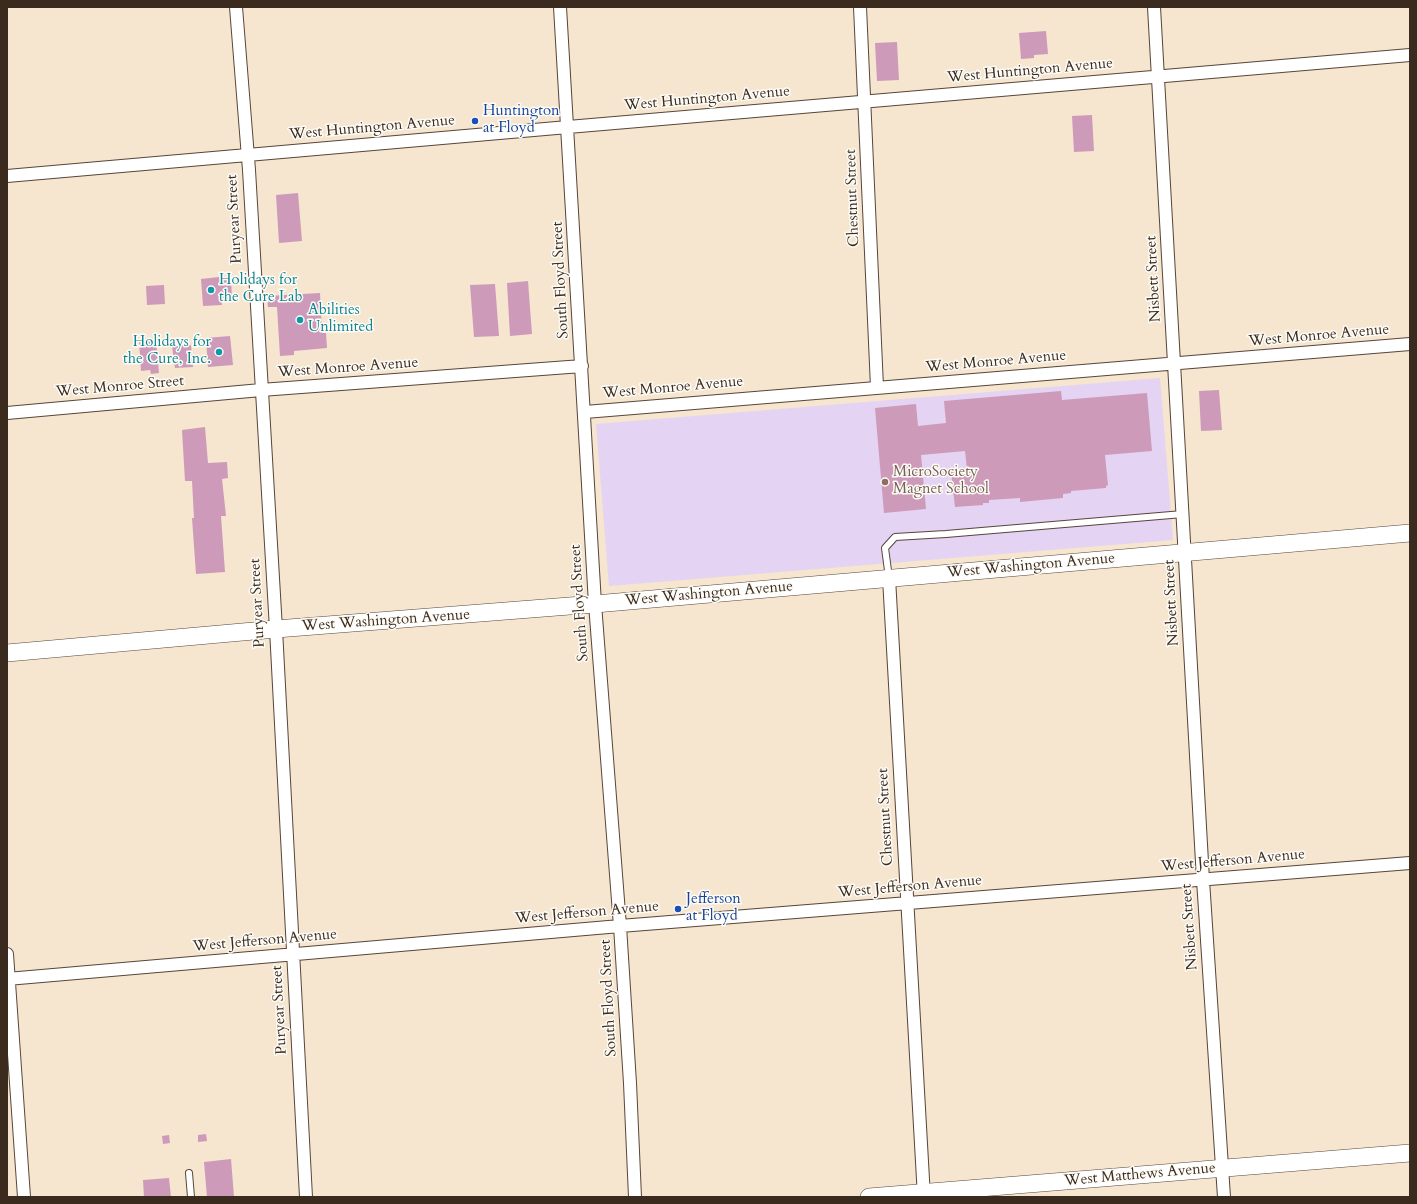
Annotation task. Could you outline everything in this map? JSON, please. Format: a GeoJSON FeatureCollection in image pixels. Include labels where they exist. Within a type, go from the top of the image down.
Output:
{"type":"FeatureCollection","features":[{"type":"Feature","properties":{"kind":"street","name":"Puryear Street"},"geometry":{"type":"LineString","coordinates":[[236,7],[248,156],[276,629],[306,1197]]}},
{"type":"Feature","properties":{"kind":"street","name":"South Floyd Street"},"geometry":{"type":"LineString","coordinates":[[560,7],[585,412],[595,604],[620,926],[630,1090],[634,1197]]}},
{"type":"Feature","properties":{"kind":"street","name":"Chestnut Street"},"geometry":{"type":"LineString","coordinates":[[860,7],[877,387]]}},
{"type":"Feature","properties":{"kind":"street","name":"Nisbett Street"},"geometry":{"type":"LineString","coordinates":[[1154,7],[1203,880],[1224,1197]]}},
{"type":"Feature","properties":{"kind":"street","name":"West Huntington Avenue"},"geometry":{"type":"LineString","coordinates":[[7,176],[1410,55]]}},
{"type":"Feature","properties":{"kind":"street","name":"West Monroe Avenue"},"geometry":{"type":"LineString","coordinates":[[585,412],[1410,344]]}},
{"type":"Feature","properties":{"kind":"street","name":"West Monroe Avenue"},"geometry":{"type":"LineString","coordinates":[[261,390],[582,366]]}},
{"type":"Feature","properties":{"kind":"street","name":"West Monroe Street"},"geometry":{"type":"LineString","coordinates":[[7,413],[261,390]]}},
{"type":"Feature","properties":{"kind":"street","name":"West Washington Avenue"},"geometry":{"type":"LineString","coordinates":[[7,653],[276,629],[595,604],[1410,533]]}},
{"type":"Feature","properties":{"kind":"street","name":"Chestnut Street"},"geometry":{"type":"LineString","coordinates":[[889,578],[910,936],[923,1195]]}},
{"type":"Feature","properties":{"kind":"street","name":"West Jefferson Avenue"},"geometry":{"type":"LineString","coordinates":[[8,979],[620,926],[1410,863]]}},
{"type":"Feature","properties":{"kind":"street"},"geometry":{"type":"LineString","coordinates":[[7,954],[24,1197]]}},
{"type":"Feature","properties":{"kind":"street","name":"West Matthews Avenue"},"geometry":{"type":"LineString","coordinates":[[869,1197],[923,1195],[1222,1168],[1410,1153]]}},
{"type":"Feature","properties":{"kind":"lane"},"geometry":{"type":"LineString","coordinates":[[889,578],[885,548],[895,537],[1183,514]]}},
{"type":"Feature","properties":{"kind":"lane"},"geometry":{"type":"LineString","coordinates":[[189,1173],[191,1197]]}},
{"type":"Feature","properties":{"kind":"shaded area","name":"MicroSociety Magnet School"},"geometry":{"type":"Polygon","coordinates":[[[1160,378],[1173,540],[609,586],[596,424],[1160,378]]]}},
{"type":"Feature","properties":{"kind":"building"},"geometry":{"type":"Polygon","coordinates":[[[1046,31],[1048,54],[1034,55],[1034,58],[1021,59],[1019,33],[1046,31]]]}},
{"type":"Feature","properties":{"kind":"building"},"geometry":{"type":"Polygon","coordinates":[[[897,42],[899,80],[877,81],[875,43],[897,42]]]}},
{"type":"Feature","properties":{"kind":"building"},"geometry":{"type":"Polygon","coordinates":[[[1092,115],[1094,151],[1074,152],[1072,116],[1092,115]]]}},
{"type":"Feature","properties":{"kind":"building"},"geometry":{"type":"Polygon","coordinates":[[[298,193],[302,241],[279,243],[276,195],[298,193]]]}},
{"type":"Feature","properties":{"kind":"building","name":"Holidays for the Cure Lab"},"geometry":{"type":"Polygon","coordinates":[[[219,277],[219,279],[231,278],[232,299],[221,300],[222,305],[203,306],[201,279],[219,277]]]}},
{"type":"Feature","properties":{"kind":"building"},"geometry":{"type":"Polygon","coordinates":[[[528,281],[532,334],[510,336],[507,283],[528,281]]]}},
{"type":"Feature","properties":{"kind":"building"},"geometry":{"type":"Polygon","coordinates":[[[495,284],[499,336],[474,337],[470,285],[495,284]]]}},
{"type":"Feature","properties":{"kind":"building"},"geometry":{"type":"Polygon","coordinates":[[[164,285],[165,304],[147,305],[146,286],[164,285]]]}},
{"type":"Feature","properties":{"kind":"building","name":"Abilities Unlimited"},"geometry":{"type":"Polygon","coordinates":[[[320,293],[322,333],[326,333],[327,348],[294,351],[294,355],[280,356],[277,307],[268,307],[267,296],[320,293]]]}},
{"type":"Feature","properties":{"kind":"building","name":"Holidays for the Cure, Inc."},"geometry":{"type":"Polygon","coordinates":[[[230,336],[233,365],[208,367],[206,338],[230,336]]]}},
{"type":"Feature","properties":{"kind":"building"},"geometry":{"type":"Polygon","coordinates":[[[156,340],[159,373],[151,374],[150,370],[141,371],[139,341],[156,340]]]}},
{"type":"Feature","properties":{"kind":"building"},"geometry":{"type":"Polygon","coordinates":[[[191,345],[193,367],[175,368],[172,346],[191,345]]]}},
{"type":"Feature","properties":{"kind":"building"},"geometry":{"type":"Polygon","coordinates":[[[1219,390],[1222,430],[1201,431],[1199,391],[1219,390]]]}},
{"type":"Feature","properties":{"kind":"building"},"geometry":{"type":"Polygon","coordinates":[[[1061,391],[1062,400],[1147,393],[1152,451],[1105,455],[1108,485],[1106,488],[1071,491],[1071,493],[1063,494],[1063,498],[1020,502],[1020,498],[989,500],[989,503],[983,503],[983,505],[955,507],[951,472],[967,470],[965,451],[921,455],[926,509],[884,513],[875,408],[916,404],[918,426],[946,423],[944,401],[1061,391]]]}},
{"type":"Feature","properties":{"kind":"building"},"geometry":{"type":"Polygon","coordinates":[[[205,427],[208,463],[227,462],[228,478],[222,479],[226,516],[221,516],[225,572],[196,574],[192,518],[194,518],[192,481],[185,481],[182,430],[205,427]]]}},
{"type":"Feature","properties":{"kind":"building"},"geometry":{"type":"Polygon","coordinates":[[[206,1134],[207,1141],[198,1142],[198,1135],[206,1134]]]}},
{"type":"Feature","properties":{"kind":"building"},"geometry":{"type":"Polygon","coordinates":[[[169,1135],[170,1143],[163,1144],[162,1136],[169,1135]]]}},
{"type":"Feature","properties":{"kind":"building"},"geometry":{"type":"Polygon","coordinates":[[[231,1159],[234,1197],[207,1197],[204,1162],[231,1159]]]}},
{"type":"Feature","properties":{"kind":"building"},"geometry":{"type":"Polygon","coordinates":[[[169,1178],[171,1197],[144,1197],[143,1180],[169,1178]]]}},
{"type":"Feature","properties":{"kind":"place","name":"Huntington at Floyd"},"geometry":{"type":"Point","coordinates":[475,121]}},
{"type":"Feature","properties":{"kind":"place","name":"Holidays for the Cure Lab"},"geometry":{"type":"Point","coordinates":[211,290]}},
{"type":"Feature","properties":{"kind":"place","name":"Abilities Unlimited"},"geometry":{"type":"Point","coordinates":[300,320]}},
{"type":"Feature","properties":{"kind":"place","name":"Holidays for the Cure, Inc."},"geometry":{"type":"Point","coordinates":[219,352]}},
{"type":"Feature","properties":{"kind":"place","name":"MicroSociety Magnet School"},"geometry":{"type":"Point","coordinates":[885,482]}},
{"type":"Feature","properties":{"kind":"place","name":"Jefferson at Floyd"},"geometry":{"type":"Point","coordinates":[678,909]}}]}
